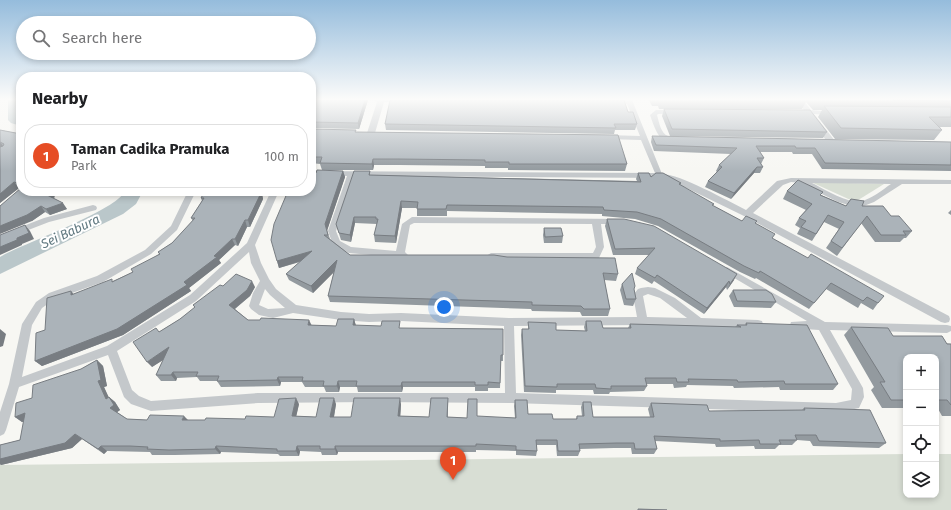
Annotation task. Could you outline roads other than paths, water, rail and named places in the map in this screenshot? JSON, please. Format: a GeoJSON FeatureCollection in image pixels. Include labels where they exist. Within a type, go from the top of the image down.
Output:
{"type":"FeatureCollection","features":[{"type":"Feature","properties":{"kind":"street"},"geometry":{"type":"LineString","coordinates":[[370,133],[373,124]]}},
{"type":"Feature","properties":{"kind":"street"},"geometry":{"type":"LineString","coordinates":[[639,124],[659,175]]}},
{"type":"Feature","properties":{"kind":"street"},"geometry":{"type":"LineString","coordinates":[[656,124],[662,137],[680,139]]}},
{"type":"Feature","properties":{"kind":"street"},"geometry":{"type":"LineString","coordinates":[[818,124],[831,141]]}},
{"type":"Feature","properties":{"kind":"street"},"geometry":{"type":"LineString","coordinates":[[602,136],[644,138]]}},
{"type":"Feature","properties":{"kind":"street"},"geometry":{"type":"LineString","coordinates":[[823,141],[839,141]]}},
{"type":"Feature","properties":{"kind":"street"},"geometry":{"type":"LineString","coordinates":[[316,173],[659,175],[688,185],[747,214],[948,325]]}},
{"type":"Feature","properties":{"kind":"street"},"geometry":{"type":"LineString","coordinates":[[351,174],[332,231],[336,243],[349,250],[415,256]]}},
{"type":"Feature","properties":{"kind":"street"},"geometry":{"type":"LineString","coordinates":[[747,214],[780,183],[791,180],[951,182]]}},
{"type":"Feature","properties":{"kind":"street"},"geometry":{"type":"LineString","coordinates":[[800,180],[847,201],[858,204],[867,202],[899,182]]}},
{"type":"Feature","properties":{"kind":"street"},"geometry":{"type":"LineString","coordinates":[[0,430],[15,384],[27,324],[39,305],[52,296],[84,286],[100,279],[148,252],[174,228],[190,196]]}},
{"type":"Feature","properties":{"kind":"street"},"geometry":{"type":"LineString","coordinates":[[15,384],[111,349],[192,298],[251,245],[273,196]]}},
{"type":"Feature","properties":{"kind":"street"},"geometry":{"type":"LineString","coordinates":[[0,238],[46,220],[93,208]]}},
{"type":"Feature","properties":{"kind":"street"},"geometry":{"type":"LineString","coordinates":[[400,255],[406,224],[412,220],[628,222]]}},
{"type":"Feature","properties":{"kind":"street"},"geometry":{"type":"LineString","coordinates":[[484,256],[596,256],[600,247],[596,221]]}},
{"type":"Feature","properties":{"kind":"street"},"geometry":{"type":"LineString","coordinates":[[251,245],[256,264],[265,280],[273,292],[293,309]]}},
{"type":"Feature","properties":{"kind":"street"},"geometry":{"type":"LineString","coordinates":[[111,349],[128,393],[135,400],[151,406],[258,398],[379,397],[511,398],[836,408],[854,404],[858,397],[857,388],[822,325],[716,263]]}},
{"type":"Feature","properties":{"kind":"street"},"geometry":{"type":"LineString","coordinates":[[265,280],[258,293],[254,306],[261,312],[269,313],[284,312],[293,309],[362,317],[401,316],[509,322],[643,321],[769,324]]}},
{"type":"Feature","properties":{"kind":"street"},"geometry":{"type":"LineString","coordinates":[[643,321],[638,295],[641,292],[651,290],[662,294],[700,323]]}},
{"type":"Feature","properties":{"kind":"street"},"geometry":{"type":"LineString","coordinates":[[509,322],[511,398]]}},
{"type":"Feature","properties":{"kind":"street"},"geometry":{"type":"LineString","coordinates":[[784,324],[948,325]]}},
{"type":"Feature","properties":{"kind":"waterway","name":"Sei Babura"},"geometry":{"type":"LineString","coordinates":[[0,266],[24,252],[74,231],[116,210],[130,200],[132,196]]}},
{"type":"Feature","properties":{"kind":"place","name":"Taman Cadika Pramuka"},"geometry":{"type":"Point","coordinates":[453,480]}}]}
